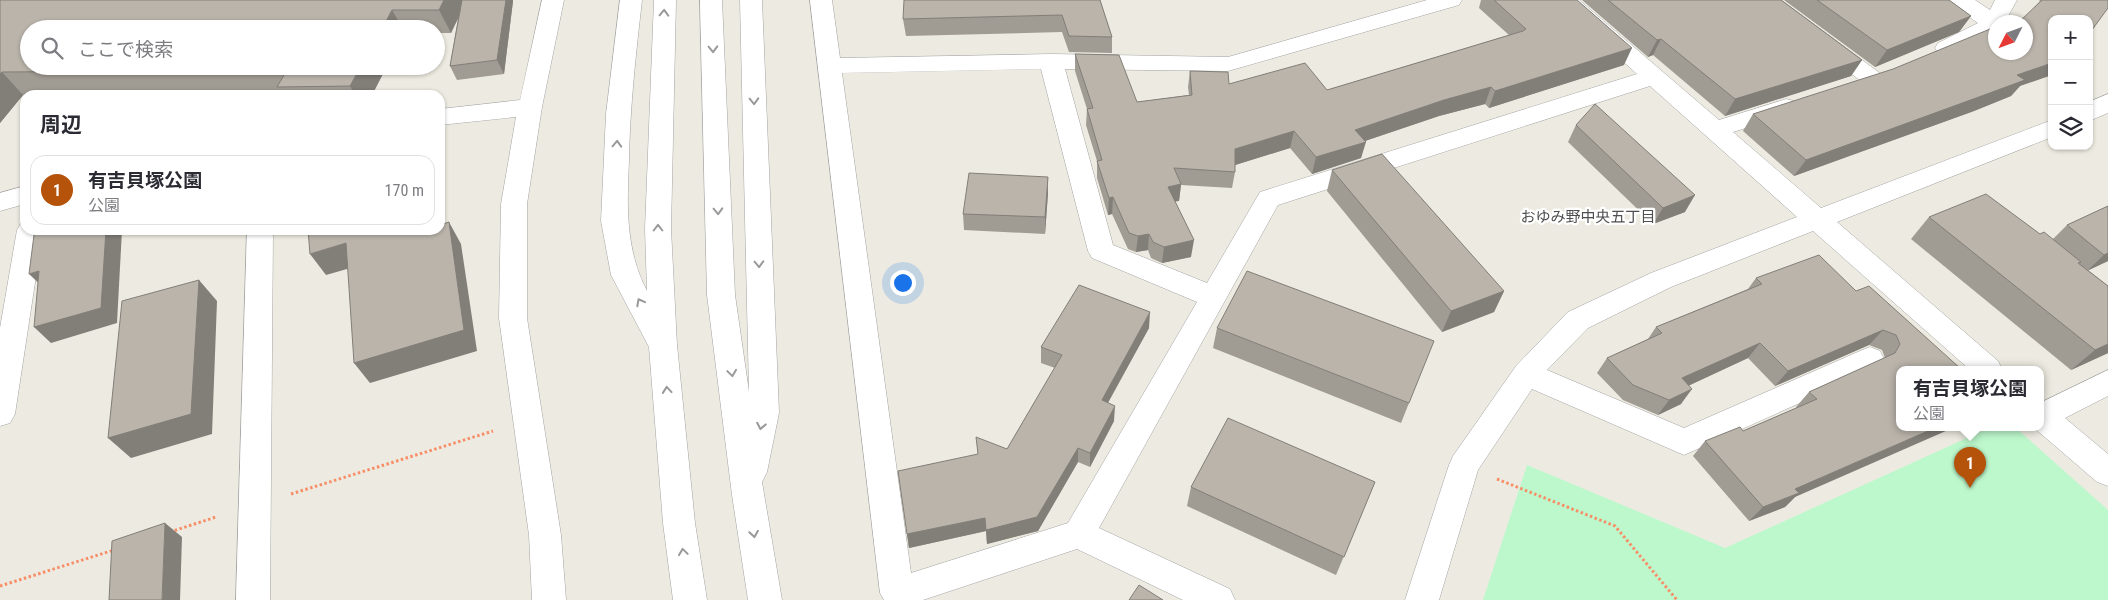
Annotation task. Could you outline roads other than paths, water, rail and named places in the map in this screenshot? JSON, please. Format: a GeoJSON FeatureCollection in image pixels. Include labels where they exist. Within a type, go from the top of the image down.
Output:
{"type":"FeatureCollection","features":[{"type":"Feature","properties":{"kind":"street"},"geometry":{"type":"LineString","coordinates":[[549,600],[545,535],[513,318],[514,204],[530,107],[553,0]]}},
{"type":"Feature","properties":{"kind":"street"},"geometry":{"type":"LineString","coordinates":[[631,0],[618,114],[614,221],[625,275],[662,345]]}},
{"type":"Feature","properties":{"kind":"street"},"geometry":{"type":"LineString","coordinates":[[665,0],[658,230],[662,345],[679,523],[690,600]]}},
{"type":"Feature","properties":{"kind":"street"},"geometry":{"type":"LineString","coordinates":[[711,0],[721,295],[748,495],[765,600]]}},
{"type":"Feature","properties":{"kind":"street"},"geometry":{"type":"LineString","coordinates":[[748,495],[764,413],[751,0]]}},
{"type":"Feature","properties":{"kind":"street"},"geometry":{"type":"LineString","coordinates":[[821,0],[831,66],[897,593],[1079,534],[1269,199],[1654,77]]}},
{"type":"Feature","properties":{"kind":"street"},"geometry":{"type":"LineString","coordinates":[[831,66],[1051,62],[1228,64],[1451,0]]}},
{"type":"Feature","properties":{"kind":"street"},"geometry":{"type":"LineString","coordinates":[[1566,0],[1985,366]]}},
{"type":"Feature","properties":{"kind":"street"},"geometry":{"type":"LineString","coordinates":[[1767,0],[1882,75],[1845,88]]}},
{"type":"Feature","properties":{"kind":"street"},"geometry":{"type":"LineString","coordinates":[[1960,0],[1988,19]]}},
{"type":"Feature","properties":{"kind":"street"},"geometry":{"type":"LineString","coordinates":[[1999,15],[2006,0]]}},
{"type":"Feature","properties":{"kind":"street"},"geometry":{"type":"LineString","coordinates":[[1925,57],[1977,35],[1988,27]]}},
{"type":"Feature","properties":{"kind":"street"},"geometry":{"type":"LineString","coordinates":[[1051,62],[1101,251],[1214,296]]}},
{"type":"Feature","properties":{"kind":"street"},"geometry":{"type":"LineString","coordinates":[[1714,130],[1808,100]]}},
{"type":"Feature","properties":{"kind":"street"},"geometry":{"type":"LineString","coordinates":[[2093,111],[2108,102]]}},
{"type":"Feature","properties":{"kind":"street"},"geometry":{"type":"LineString","coordinates":[[445,116],[530,107]]}},
{"type":"Feature","properties":{"kind":"street"},"geometry":{"type":"LineString","coordinates":[[1422,600],[1464,466],[1526,374],[1578,320],[1661,280],[2048,130]]}},
{"type":"Feature","properties":{"kind":"street"},"geometry":{"type":"LineString","coordinates":[[0,202],[20,196]]}},
{"type":"Feature","properties":{"kind":"street"},"geometry":{"type":"LineString","coordinates":[[0,414],[29,235]]}},
{"type":"Feature","properties":{"kind":"street"},"geometry":{"type":"LineString","coordinates":[[253,600],[260,235]]}},
{"type":"Feature","properties":{"kind":"street"},"geometry":{"type":"LineString","coordinates":[[1526,374],[1684,442],[1870,359]]}},
{"type":"Feature","properties":{"kind":"street"},"geometry":{"type":"LineString","coordinates":[[2044,414],[2108,382]]}},
{"type":"Feature","properties":{"kind":"street"},"geometry":{"type":"LineString","coordinates":[[2044,418],[2108,473]]}},
{"type":"Feature","properties":{"kind":"street"},"geometry":{"type":"LineString","coordinates":[[1079,534],[1218,600]]}},
{"type":"Feature","properties":{"kind":"place","name":"有吉貝塚公園"},"geometry":{"type":"Point","coordinates":[1970,488]}},
{"type":"Feature","properties":{"kind":"district","name":"おゆみ野中央五丁目"},"geometry":{"type":"Point","coordinates":[1588,217]}}]}
